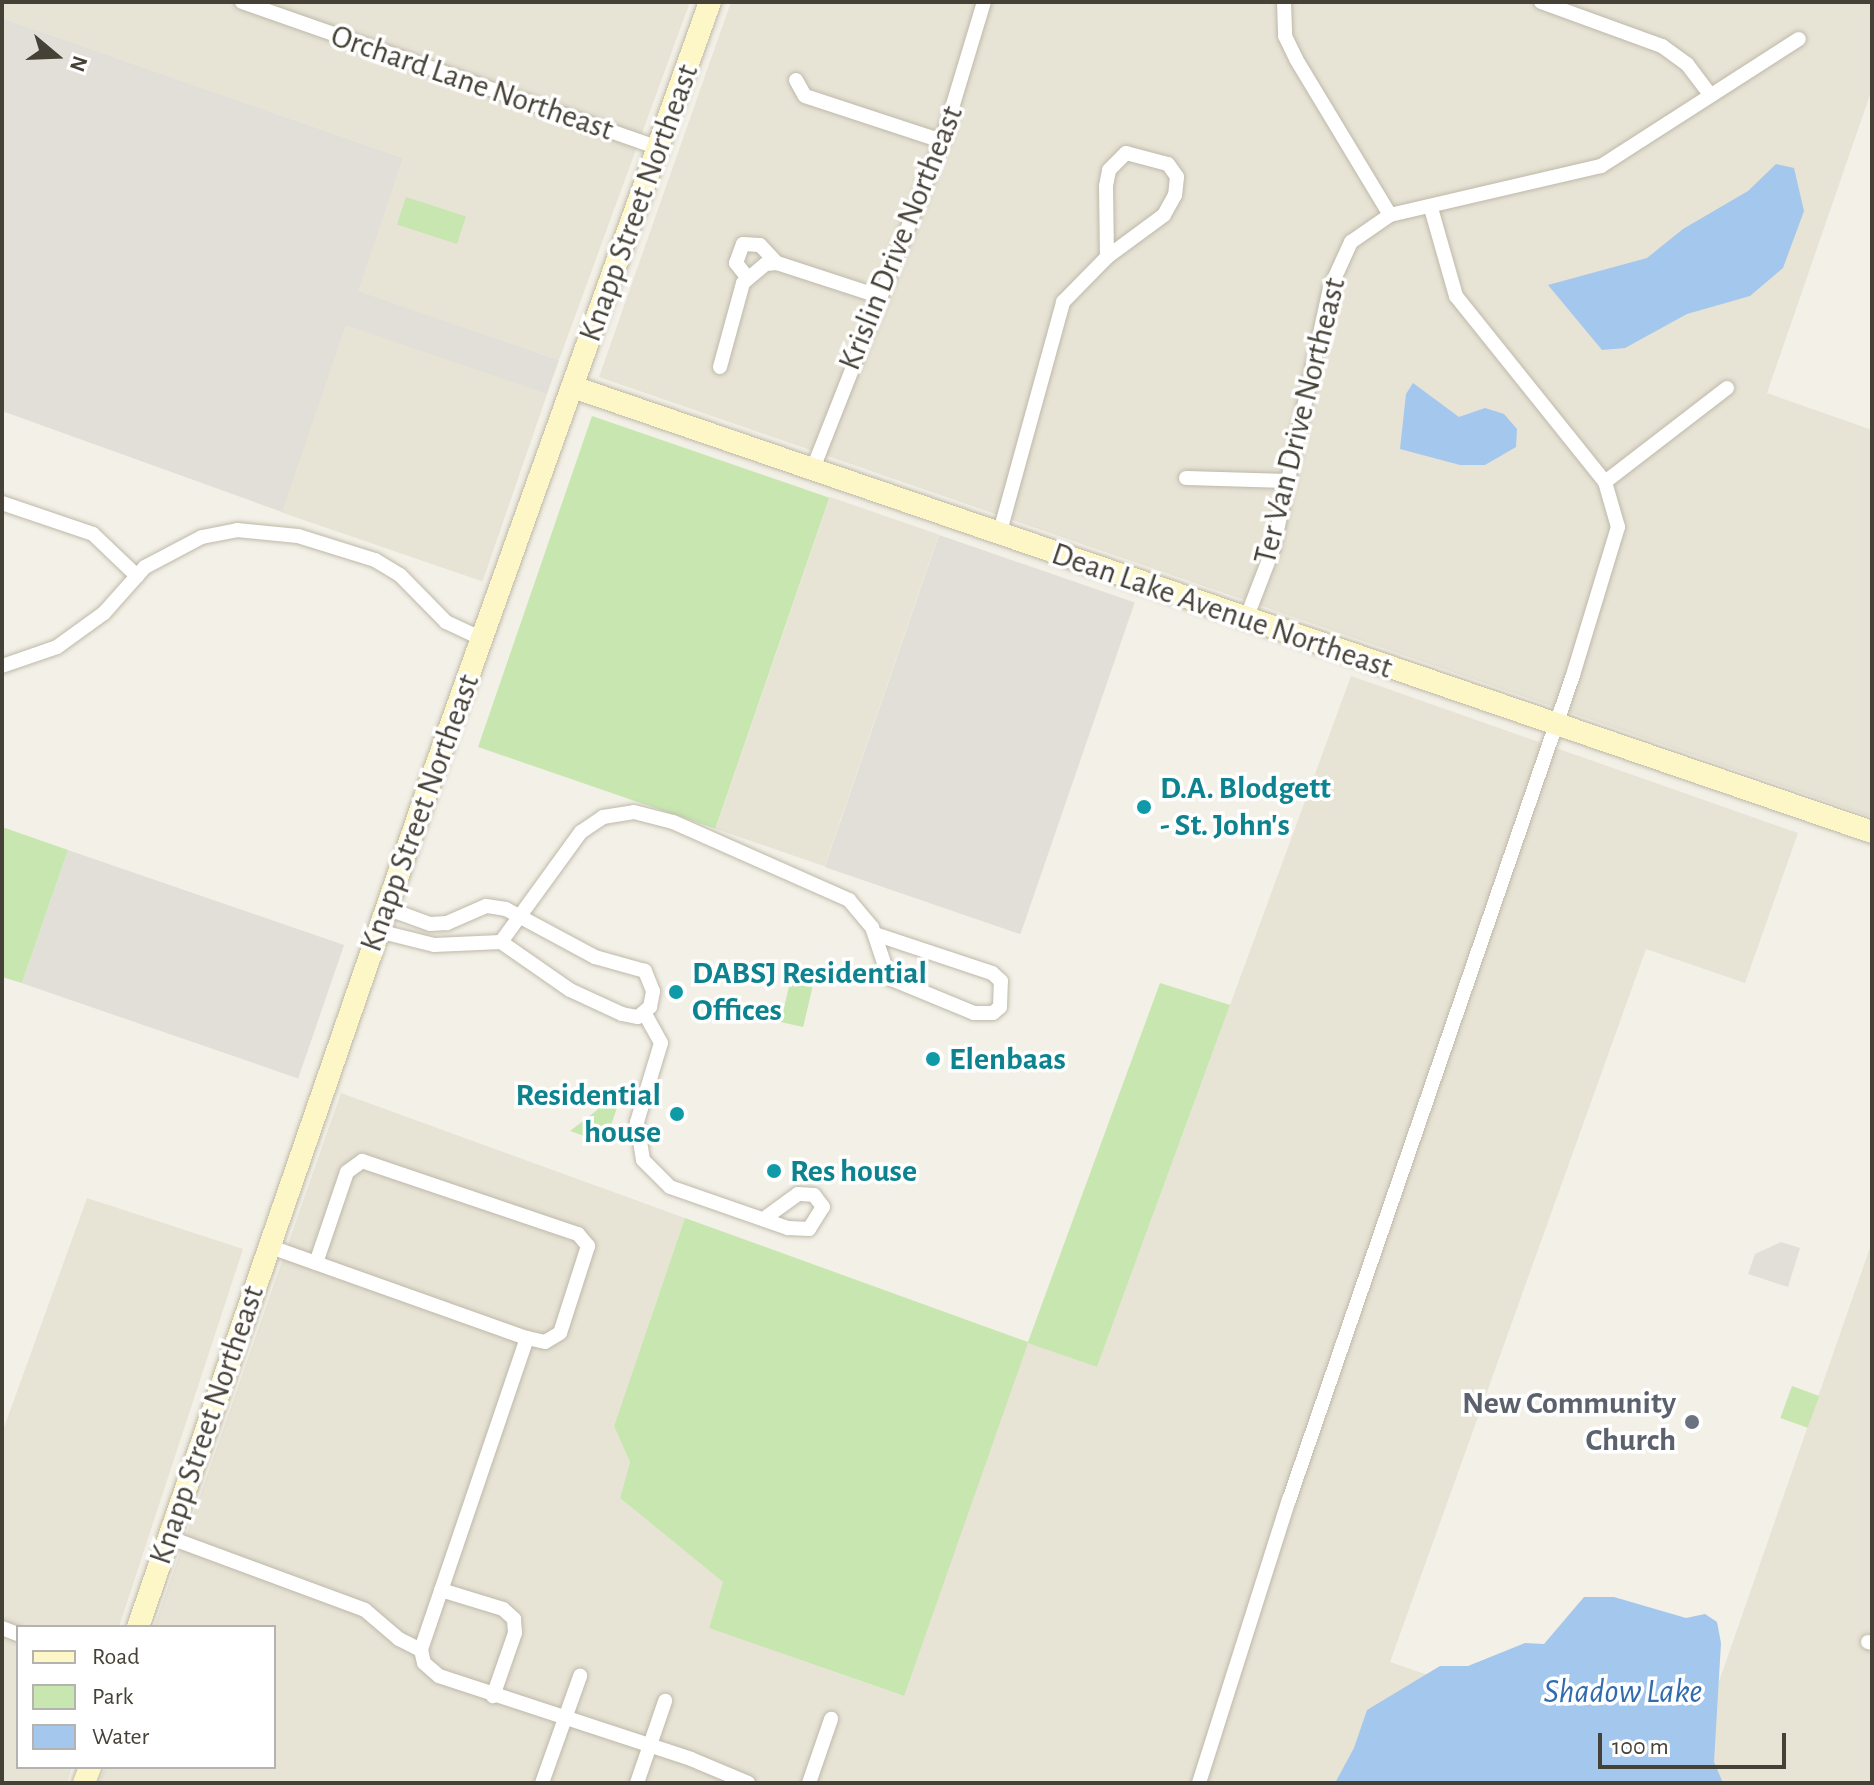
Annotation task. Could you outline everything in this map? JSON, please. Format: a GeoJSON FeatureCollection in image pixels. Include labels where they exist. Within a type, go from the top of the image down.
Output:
{"type":"FeatureCollection","features":[{"type":"Feature","properties":{"kind":"main road","name":"Knapp Street Northeast"},"geometry":{"type":"LineString","coordinates":[[139,1625],[386,908],[710,2]]}},
{"type":"Feature","properties":{"kind":"main road","name":"Dean Lake Avenue Northeast"},"geometry":{"type":"LineString","coordinates":[[573,387],[1872,832]]}},
{"type":"Feature","properties":{"kind":"street","name":"Orchard Lane Northeast"},"geometry":{"type":"LineString","coordinates":[[242,2],[658,148]]}},
{"type":"Feature","properties":{"kind":"street","name":"Krislin Drive Northeast"},"geometry":{"type":"LineString","coordinates":[[812,471],[878,296],[942,141],[984,2]]}},
{"type":"Feature","properties":{"kind":"street"},"geometry":{"type":"LineString","coordinates":[[1541,2],[1662,46],[1687,64],[1710,95]]}},
{"type":"Feature","properties":{"kind":"street"},"geometry":{"type":"LineString","coordinates":[[1284,6],[1285,36],[1296,59],[1390,215]]}},
{"type":"Feature","properties":{"kind":"street","name":"Ter Van Drive Northeast"},"geometry":{"type":"LineString","coordinates":[[1246,619],[1273,549],[1341,257],[1351,242],[1390,215],[1431,208],[1601,166],[1799,39]]}},
{"type":"Feature","properties":{"kind":"street"},"geometry":{"type":"LineString","coordinates":[[796,80],[805,96],[942,141]]}},
{"type":"Feature","properties":{"kind":"street"},"geometry":{"type":"LineString","coordinates":[[999,535],[1063,302],[1107,257],[1164,215],[1175,195],[1177,177],[1168,164],[1126,153],[1116,160],[1106,186],[1107,257]]}},
{"type":"Feature","properties":{"kind":"street"},"geometry":{"type":"LineString","coordinates":[[1199,1783],[1289,1500],[1554,725],[1618,527],[1605,482],[1465,310],[1449,276],[1431,208]]}},
{"type":"Feature","properties":{"kind":"street"},"geometry":{"type":"LineString","coordinates":[[747,277],[736,263],[743,244],[760,245],[777,263],[878,296]]}},
{"type":"Feature","properties":{"kind":"street"},"geometry":{"type":"LineString","coordinates":[[720,367],[747,277],[777,263]]}},
{"type":"Feature","properties":{"kind":"street"},"geometry":{"type":"LineString","coordinates":[[1605,482],[1727,388]]}},
{"type":"Feature","properties":{"kind":"street"},"geometry":{"type":"LineString","coordinates":[[1186,478],[1288,481]]}},
{"type":"Feature","properties":{"kind":"street"},"geometry":{"type":"LineString","coordinates":[[2,503],[93,534],[137,576]]}},
{"type":"Feature","properties":{"kind":"street"},"geometry":{"type":"LineString","coordinates":[[2,666],[57,647],[104,613],[137,576],[202,537],[248,530],[298,536],[375,560],[400,575],[446,622],[482,639]]}},
{"type":"Feature","properties":{"kind":"street"},"geometry":{"type":"LineString","coordinates":[[501,942],[581,832],[603,817],[634,812],[673,822],[849,900],[875,934],[889,978],[974,1013],[993,1013],[1000,1007],[1001,981],[985,969],[875,934]]}},
{"type":"Feature","properties":{"kind":"street"},"geometry":{"type":"LineString","coordinates":[[386,908],[430,924],[447,923],[492,905],[538,922],[595,957],[645,971],[653,991],[645,1014],[661,1043],[637,1122],[643,1160],[670,1187],[717,1206],[766,1217]]}},
{"type":"Feature","properties":{"kind":"street"},"geometry":{"type":"LineString","coordinates":[[378,931],[434,945],[501,942],[570,990],[622,1014],[645,1014]]}},
{"type":"Feature","properties":{"kind":"street"},"geometry":{"type":"LineString","coordinates":[[268,1246],[527,1338],[545,1342],[560,1333],[589,1254],[582,1235],[362,1161],[347,1172],[316,1263]]}},
{"type":"Feature","properties":{"kind":"street"},"geometry":{"type":"LineString","coordinates":[[421,1650],[527,1338]]}},
{"type":"Feature","properties":{"kind":"street"},"geometry":{"type":"LineString","coordinates":[[168,1537],[365,1610],[399,1639],[421,1650],[434,1674],[649,1749],[691,1759],[748,1783]]}},
{"type":"Feature","properties":{"kind":"street"},"geometry":{"type":"LineString","coordinates":[[441,1590],[503,1609],[514,1619],[515,1633],[493,1696]]}},
{"type":"Feature","properties":{"kind":"street"},"geometry":{"type":"LineString","coordinates":[[542,1783],[580,1676]]}},
{"type":"Feature","properties":{"kind":"street"},"geometry":{"type":"LineString","coordinates":[[637,1783],[665,1701]]}},
{"type":"Feature","properties":{"kind":"street"},"geometry":{"type":"LineString","coordinates":[[809,1783],[831,1719]]}},
{"type":"Feature","properties":{"kind":"shaded area"},"geometry":{"type":"Polygon","coordinates":[[[2,2],[690,2],[559,360],[357,291],[403,158],[2,18],[2,2]]]}},
{"type":"Feature","properties":{"kind":"shaded area"},"geometry":{"type":"Polygon","coordinates":[[[731,2],[1872,2],[1872,89],[1767,393],[1872,430],[1872,817],[599,377],[731,2]]]}},
{"type":"Feature","properties":{"kind":"shaded area"},"geometry":{"type":"Polygon","coordinates":[[[2,18],[403,158],[358,291],[559,360],[547,394],[346,325],[282,512],[2,411],[2,18]]]}},
{"type":"Feature","properties":{"kind":"shaded area"},"geometry":{"type":"Polygon","coordinates":[[[346,324],[547,393],[483,582],[281,512],[346,324]]]}},
{"type":"Feature","properties":{"kind":"shaded area"},"geometry":{"type":"Polygon","coordinates":[[[830,497],[939,534],[824,866],[716,829],[830,497]]]}},
{"type":"Feature","properties":{"kind":"shaded area"},"geometry":{"type":"Polygon","coordinates":[[[939,535],[1135,602],[1020,934],[825,867],[939,535]]]}},
{"type":"Feature","properties":{"kind":"shaded area"},"geometry":{"type":"Polygon","coordinates":[[[1351,676],[1798,833],[1745,983],[1646,949],[1390,1662],[1690,1765],[1872,1242],[1872,1783],[99,1783],[104,1769],[276,1769],[276,1625],[155,1625],[341,1093],[685,1218],[614,1426],[630,1462],[620,1498],[723,1582],[709,1628],[903,1696],[1028,1342],[1097,1367],[1351,676]]]}},
{"type":"Feature","properties":{"kind":"shaded area"},"geometry":{"type":"Polygon","coordinates":[[[68,850],[344,945],[298,1078],[22,983],[68,850]]]}},
{"type":"Feature","properties":{"kind":"shaded area"},"geometry":{"type":"Polygon","coordinates":[[[87,1198],[243,1249],[120,1625],[16,1625],[16,1769],[71,1769],[67,1783],[2,1783],[2,1433],[87,1198]]]}},
{"type":"Feature","properties":{"kind":"shaded area"},"geometry":{"type":"Polygon","coordinates":[[[1781,1242],[1800,1248],[1788,1287],[1748,1274],[1755,1254],[1781,1242]]]}},
{"type":"Feature","properties":{"kind":"green space"},"geometry":{"type":"Polygon","coordinates":[[[406,197],[466,216],[457,244],[397,225],[406,197]]]}},
{"type":"Feature","properties":{"kind":"green space"},"geometry":{"type":"Polygon","coordinates":[[[592,416],[829,498],[715,829],[478,747],[592,416]]]}},
{"type":"Feature","properties":{"kind":"green space"},"geometry":{"type":"Polygon","coordinates":[[[2,827],[68,850],[22,983],[2,977],[2,827]]]}},
{"type":"Feature","properties":{"kind":"green space"},"geometry":{"type":"Polygon","coordinates":[[[790,982],[812,987],[803,1027],[781,1022],[790,982]]]}},
{"type":"Feature","properties":{"kind":"green space"},"geometry":{"type":"Polygon","coordinates":[[[1160,983],[1230,1005],[1097,1367],[1028,1343],[904,1696],[709,1628],[723,1582],[620,1498],[630,1462],[614,1426],[685,1218],[1028,1342],[1160,983]]]}},
{"type":"Feature","properties":{"kind":"green space"},"geometry":{"type":"Polygon","coordinates":[[[620,1099],[605,1143],[570,1131],[610,1100],[620,1099]]]}},
{"type":"Feature","properties":{"kind":"green space"},"geometry":{"type":"Polygon","coordinates":[[[1792,1386],[1819,1396],[1808,1428],[1780,1418],[1792,1386]]]}},
{"type":"Feature","properties":{"kind":"water"},"geometry":{"type":"Polygon","coordinates":[[[1776,164],[1794,168],[1804,211],[1783,268],[1750,296],[1687,314],[1625,348],[1602,350],[1548,285],[1647,258],[1683,229],[1748,191],[1776,164]]]}},
{"type":"Feature","properties":{"kind":"water"},"geometry":{"type":"Polygon","coordinates":[[[1413,383],[1459,417],[1485,408],[1504,414],[1517,429],[1516,447],[1485,465],[1460,465],[1400,449],[1406,394],[1413,383]]]}},
{"type":"Feature","properties":{"kind":"water","name":"Shadow Lake"},"geometry":{"type":"Polygon","coordinates":[[[1584,1597],[1614,1597],[1686,1618],[1705,1614],[1717,1622],[1721,1643],[1714,1762],[1723,1783],[1335,1783],[1354,1748],[1367,1710],[1440,1666],[1468,1666],[1525,1643],[1544,1644],[1584,1597]]]}},
{"type":"Feature","properties":{"kind":"place","name":"D.A. Blodgett - St. John's"},"geometry":{"type":"Point","coordinates":[1144,807]}},
{"type":"Feature","properties":{"kind":"place","name":"DABSJ Residential Offices"},"geometry":{"type":"Point","coordinates":[676,992]}},
{"type":"Feature","properties":{"kind":"place","name":"Elenbaas"},"geometry":{"type":"Point","coordinates":[933,1059]}},
{"type":"Feature","properties":{"kind":"place","name":"Residential house"},"geometry":{"type":"Point","coordinates":[677,1114]}},
{"type":"Feature","properties":{"kind":"place","name":"Res house"},"geometry":{"type":"Point","coordinates":[774,1171]}},
{"type":"Feature","properties":{"kind":"place","name":"New Community Church"},"geometry":{"type":"Point","coordinates":[1692,1422]}}]}
